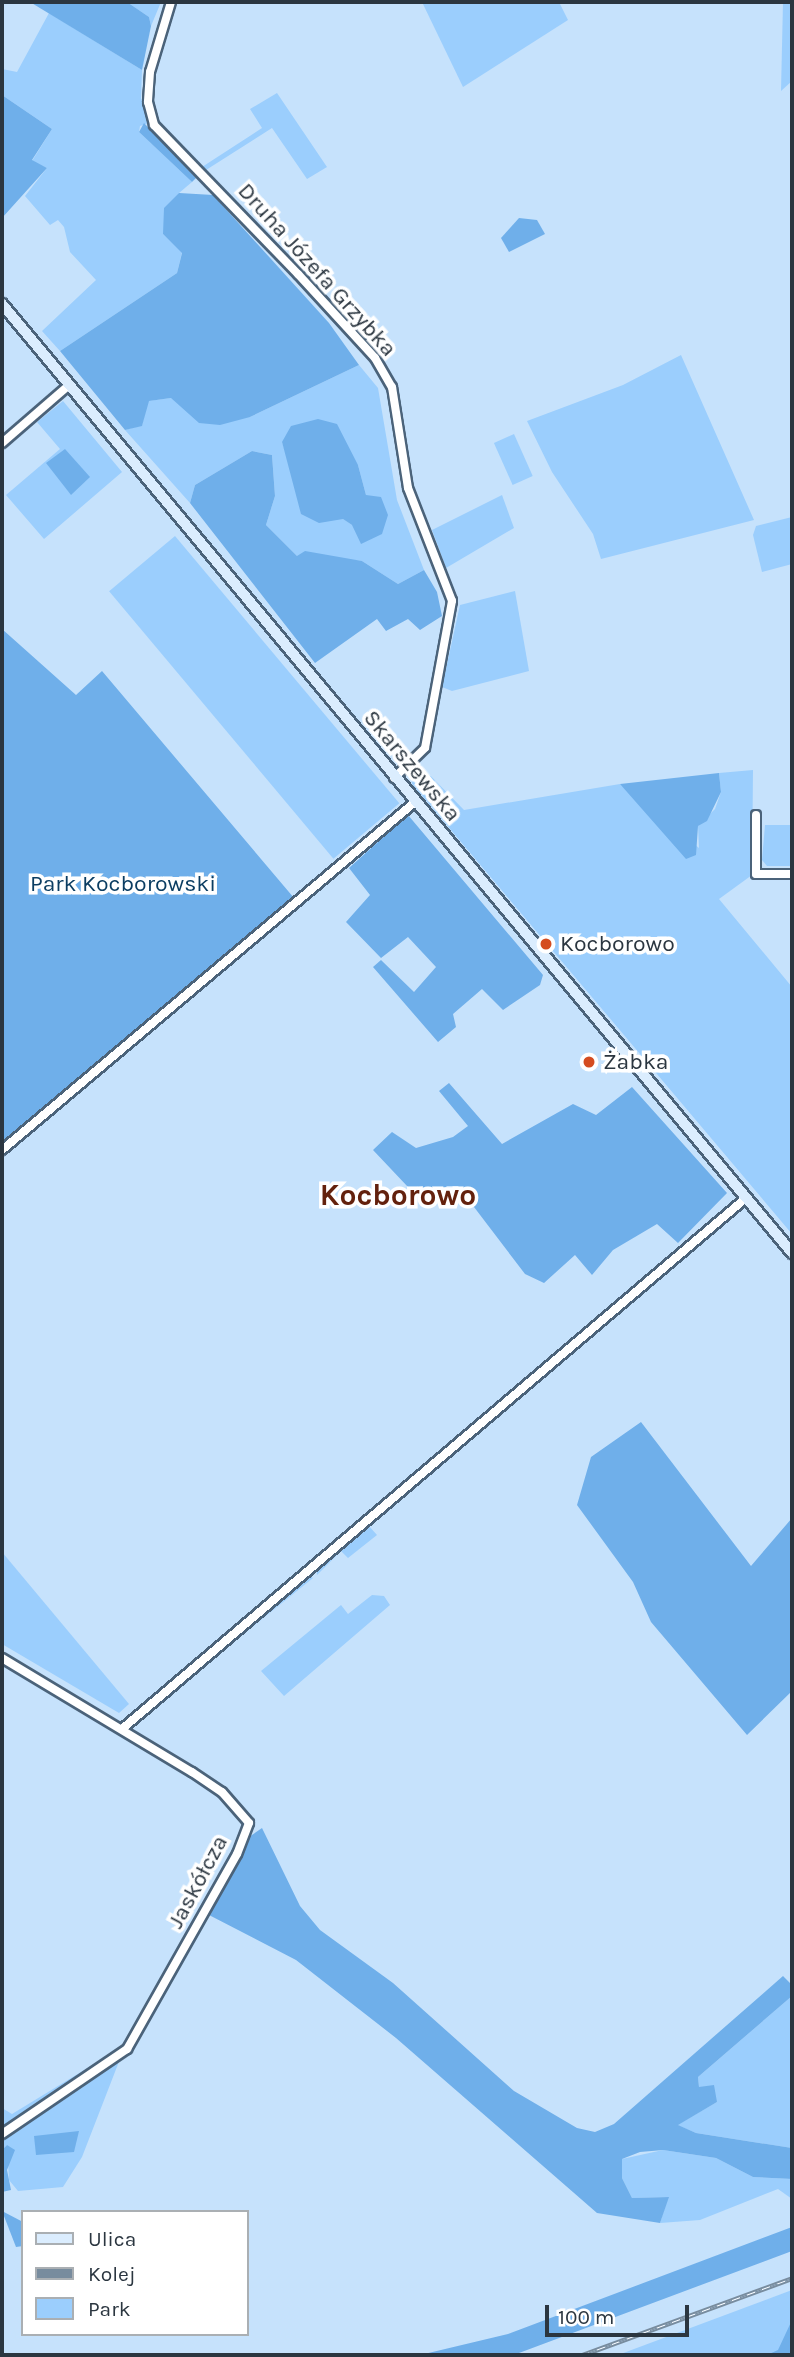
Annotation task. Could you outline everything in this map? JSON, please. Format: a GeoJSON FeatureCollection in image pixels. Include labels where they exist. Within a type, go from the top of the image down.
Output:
{"type":"FeatureCollection","features":[{"type":"Feature","properties":{"kind":"main road","name":"Skarszewska"},"geometry":{"type":"LineString","coordinates":[[2,304],[792,1253]]}},
{"type":"Feature","properties":{"kind":"street","name":"Druha Józefa Grzybka"},"geometry":{"type":"LineString","coordinates":[[170,2],[150,72],[148,103],[155,125],[299,274],[375,358],[392,387],[408,488],[452,601],[425,748],[394,778]]}},
{"type":"Feature","properties":{"kind":"street"},"geometry":{"type":"LineString","coordinates":[[2,443],[68,386]]}},
{"type":"Feature","properties":{"kind":"street"},"geometry":{"type":"LineString","coordinates":[[2,1150],[415,802]]}},
{"type":"Feature","properties":{"kind":"street"},"geometry":{"type":"LineString","coordinates":[[756,814],[756,874],[792,874]]}},
{"type":"Feature","properties":{"kind":"street"},"geometry":{"type":"LineString","coordinates":[[122,1729],[746,1198]]}},
{"type":"Feature","properties":{"kind":"street","name":"Jaskółcza"},"geometry":{"type":"LineString","coordinates":[[2,1658],[222,1792],[243,1814],[248,1828],[127,2049],[2,2134]]}},
{"type":"Feature","properties":{"kind":"green space"},"geometry":{"type":"Polygon","coordinates":[[[30,2],[127,2],[149,17],[151,26],[142,70],[30,2]]]}},
{"type":"Feature","properties":{"kind":"green space"},"geometry":{"type":"Polygon","coordinates":[[[127,2],[161,2],[151,26],[149,17],[127,2]]]}},
{"type":"Feature","properties":{"kind":"green space"},"geometry":{"type":"Polygon","coordinates":[[[422,2],[559,2],[568,20],[463,87],[422,2]]]}},
{"type":"Feature","properties":{"kind":"green space"},"geometry":{"type":"Polygon","coordinates":[[[783,2],[792,2],[792,81],[781,91],[783,2]]]}},
{"type":"Feature","properties":{"kind":"green space"},"geometry":{"type":"Polygon","coordinates":[[[49,13],[142,70],[141,98],[149,123],[140,126],[139,132],[192,182],[179,193],[163,234],[182,252],[177,273],[60,351],[42,331],[96,280],[70,252],[64,227],[58,220],[50,225],[25,196],[47,168],[32,161],[52,129],[2,95],[2,69],[17,72],[49,13]]]}},
{"type":"Feature","properties":{"kind":"green space"},"geometry":{"type":"Polygon","coordinates":[[[277,93],[327,167],[307,179],[272,128],[206,170],[202,167],[262,128],[250,109],[277,93]]]}},
{"type":"Feature","properties":{"kind":"green space"},"geometry":{"type":"Polygon","coordinates":[[[2,95],[52,129],[32,160],[47,168],[2,218],[2,95]]]}},
{"type":"Feature","properties":{"kind":"green space"},"geometry":{"type":"Polygon","coordinates":[[[144,123],[196,178],[192,182],[139,132],[144,123]]]}},
{"type":"Feature","properties":{"kind":"green space"},"geometry":{"type":"Polygon","coordinates":[[[179,193],[213,195],[329,323],[359,365],[250,417],[220,425],[199,423],[171,398],[149,401],[142,426],[125,430],[60,351],[177,273],[182,253],[163,234],[164,208],[179,193]]]}},
{"type":"Feature","properties":{"kind":"green space"},"geometry":{"type":"Polygon","coordinates":[[[519,218],[537,220],[545,234],[509,252],[501,238],[519,218]]]}},
{"type":"Feature","properties":{"kind":"green space"},"geometry":{"type":"Polygon","coordinates":[[[681,355],[754,520],[601,559],[593,534],[552,472],[527,421],[623,385],[681,355]]]}},
{"type":"Feature","properties":{"kind":"green space"},"geometry":{"type":"Polygon","coordinates":[[[359,365],[378,388],[397,500],[424,570],[398,584],[362,561],[297,556],[266,525],[275,496],[272,455],[252,451],[195,485],[190,503],[125,430],[142,425],[148,401],[171,398],[250,417],[359,365]],[[282,442],[297,487],[352,525],[366,495],[358,465],[282,442]]]}},
{"type":"Feature","properties":{"kind":"green space"},"geometry":{"type":"Polygon","coordinates":[[[63,401],[122,472],[44,539],[6,495],[60,449],[37,422],[63,401]]]}},
{"type":"Feature","properties":{"kind":"green space"},"geometry":{"type":"Polygon","coordinates":[[[318,419],[337,424],[358,465],[366,495],[381,497],[388,515],[382,534],[361,544],[352,525],[343,519],[319,523],[301,514],[282,442],[291,426],[318,419]]]}},
{"type":"Feature","properties":{"kind":"green space"},"geometry":{"type":"Polygon","coordinates":[[[514,434],[533,476],[513,485],[494,443],[514,434]]]}},
{"type":"Feature","properties":{"kind":"green space"},"geometry":{"type":"Polygon","coordinates":[[[65,449],[90,477],[71,495],[46,463],[65,449]]]}},
{"type":"Feature","properties":{"kind":"green space"},"geometry":{"type":"Polygon","coordinates":[[[252,451],[272,455],[275,496],[266,525],[297,556],[305,551],[362,561],[398,584],[424,570],[437,592],[442,616],[420,630],[408,619],[386,631],[377,619],[315,663],[190,503],[195,485],[252,451]]]}},
{"type":"Feature","properties":{"kind":"green space"},"geometry":{"type":"Polygon","coordinates":[[[502,495],[514,528],[446,568],[432,530],[502,495]]]}},
{"type":"Feature","properties":{"kind":"green space"},"geometry":{"type":"Polygon","coordinates":[[[792,517],[792,564],[762,572],[753,535],[756,526],[792,517]]]}},
{"type":"Feature","properties":{"kind":"green space"},"geometry":{"type":"Polygon","coordinates":[[[175,536],[399,803],[333,859],[109,591],[175,536]]]}},
{"type":"Feature","properties":{"kind":"green space"},"geometry":{"type":"Polygon","coordinates":[[[515,591],[529,671],[452,691],[442,687],[460,605],[515,591]]]}},
{"type":"Feature","properties":{"kind":"green space","name":"Park Kocborowski"},"geometry":{"type":"Polygon","coordinates":[[[2,629],[76,695],[102,671],[294,898],[2,1144],[2,629]]]}},
{"type":"Feature","properties":{"kind":"green space"},"geometry":{"type":"Polygon","coordinates":[[[418,763],[464,810],[620,784],[699,848],[698,826],[715,809],[721,792],[719,773],[753,770],[752,875],[719,899],[792,987],[792,1234],[412,784],[413,767],[418,763]]]}},
{"type":"Feature","properties":{"kind":"green space"},"geometry":{"type":"Polygon","coordinates":[[[719,773],[721,792],[707,821],[698,826],[696,855],[686,859],[620,784],[719,773]]]}},
{"type":"Feature","properties":{"kind":"green space"},"geometry":{"type":"Polygon","coordinates":[[[408,815],[543,975],[540,985],[503,1010],[482,989],[453,1014],[456,1027],[438,1042],[373,967],[381,960],[414,992],[436,967],[408,937],[381,958],[346,922],[370,895],[349,868],[408,815]]]}},
{"type":"Feature","properties":{"kind":"green space"},"geometry":{"type":"Polygon","coordinates":[[[765,825],[792,825],[792,866],[767,866],[762,860],[765,825]]]}},
{"type":"Feature","properties":{"kind":"green space"},"geometry":{"type":"Polygon","coordinates":[[[449,1083],[502,1144],[573,1104],[596,1115],[632,1087],[727,1193],[678,1243],[657,1224],[613,1250],[592,1275],[575,1255],[544,1283],[525,1274],[458,1186],[447,1186],[425,1205],[373,1150],[392,1132],[416,1148],[453,1137],[468,1126],[439,1091],[449,1083]]]}},
{"type":"Feature","properties":{"kind":"green space"},"geometry":{"type":"Polygon","coordinates":[[[641,1422],[751,1566],[792,1518],[792,1691],[747,1735],[651,1622],[633,1582],[577,1505],[591,1457],[641,1422]]]}},
{"type":"Feature","properties":{"kind":"green space"},"geometry":{"type":"Polygon","coordinates":[[[368,1525],[377,1535],[348,1558],[341,1551],[317,1575],[316,1567],[368,1525]]]}},
{"type":"Feature","properties":{"kind":"green space"},"geometry":{"type":"Polygon","coordinates":[[[2,1552],[129,1704],[119,1713],[2,1644],[2,1552]]]}},
{"type":"Feature","properties":{"kind":"green space"},"geometry":{"type":"Polygon","coordinates":[[[308,1575],[313,1578],[225,1649],[225,1644],[308,1575]]]}},
{"type":"Feature","properties":{"kind":"green space"},"geometry":{"type":"Polygon","coordinates":[[[372,1595],[384,1596],[390,1605],[284,1696],[261,1671],[341,1605],[348,1614],[372,1595]]]}},
{"type":"Feature","properties":{"kind":"green space"},"geometry":{"type":"Polygon","coordinates":[[[262,1828],[300,1906],[320,1930],[393,1983],[514,2091],[577,2128],[595,2132],[614,2124],[783,1976],[792,1985],[792,1996],[698,2077],[699,2087],[714,2085],[717,2102],[678,2125],[696,2133],[792,2148],[792,2179],[753,2177],[716,2158],[663,2150],[640,2152],[622,2159],[622,2178],[632,2198],[669,2197],[660,2223],[597,2213],[396,2038],[296,1960],[209,1915],[249,1837],[262,1828]]]}},
{"type":"Feature","properties":{"kind":"green space"},"geometry":{"type":"Polygon","coordinates":[[[792,1996],[792,2148],[696,2133],[677,2125],[717,2102],[699,2087],[698,2077],[792,1996]]]}},
{"type":"Feature","properties":{"kind":"green space"},"geometry":{"type":"Polygon","coordinates":[[[122,2047],[108,2061],[2,2130],[2,2108],[12,2114],[122,2047]]]}},
{"type":"Feature","properties":{"kind":"green space"},"geometry":{"type":"Polygon","coordinates":[[[120,2059],[82,2157],[63,2187],[18,2191],[9,2180],[7,2145],[2,2150],[2,2138],[120,2059]]]}},
{"type":"Feature","properties":{"kind":"green space"},"geometry":{"type":"Polygon","coordinates":[[[79,2131],[74,2152],[36,2155],[34,2136],[79,2131]]]}},
{"type":"Feature","properties":{"kind":"green space"},"geometry":{"type":"Polygon","coordinates":[[[7,2145],[15,2150],[7,2170],[11,2190],[2,2192],[2,2150],[7,2145]]]}},
{"type":"Feature","properties":{"kind":"green space"},"geometry":{"type":"Polygon","coordinates":[[[663,2150],[716,2158],[753,2177],[792,2179],[792,2199],[778,2189],[700,2220],[660,2223],[668,2197],[632,2198],[622,2178],[622,2159],[663,2150]]]}},
{"type":"Feature","properties":{"kind":"green space"},"geometry":{"type":"Polygon","coordinates":[[[2,2211],[21,2221],[21,2246],[16,2247],[2,2211]]]}},
{"type":"Feature","properties":{"kind":"green space"},"geometry":{"type":"Polygon","coordinates":[[[792,2227],[792,2251],[519,2353],[420,2355],[508,2334],[792,2227]]]}},
{"type":"Feature","properties":{"kind":"green space"},"geometry":{"type":"Polygon","coordinates":[[[792,2290],[792,2355],[618,2355],[792,2290]]]}},
{"type":"Feature","properties":{"kind":"green space"},"geometry":{"type":"Polygon","coordinates":[[[792,2320],[792,2355],[767,2355],[778,2350],[792,2320]]]}},
{"type":"Feature","properties":{"kind":"railway"},"geometry":{"type":"LineString","coordinates":[[582,2355],[792,2278]]}},
{"type":"Feature","properties":{"kind":"place","name":"Kocborowo"},"geometry":{"type":"Point","coordinates":[546,944]}},
{"type":"Feature","properties":{"kind":"place","name":"Żabka"},"geometry":{"type":"Point","coordinates":[589,1062]}},
{"type":"Feature","properties":{"kind":"district","name":"Kocborowo"},"geometry":{"type":"Point","coordinates":[398,1195]}}]}
